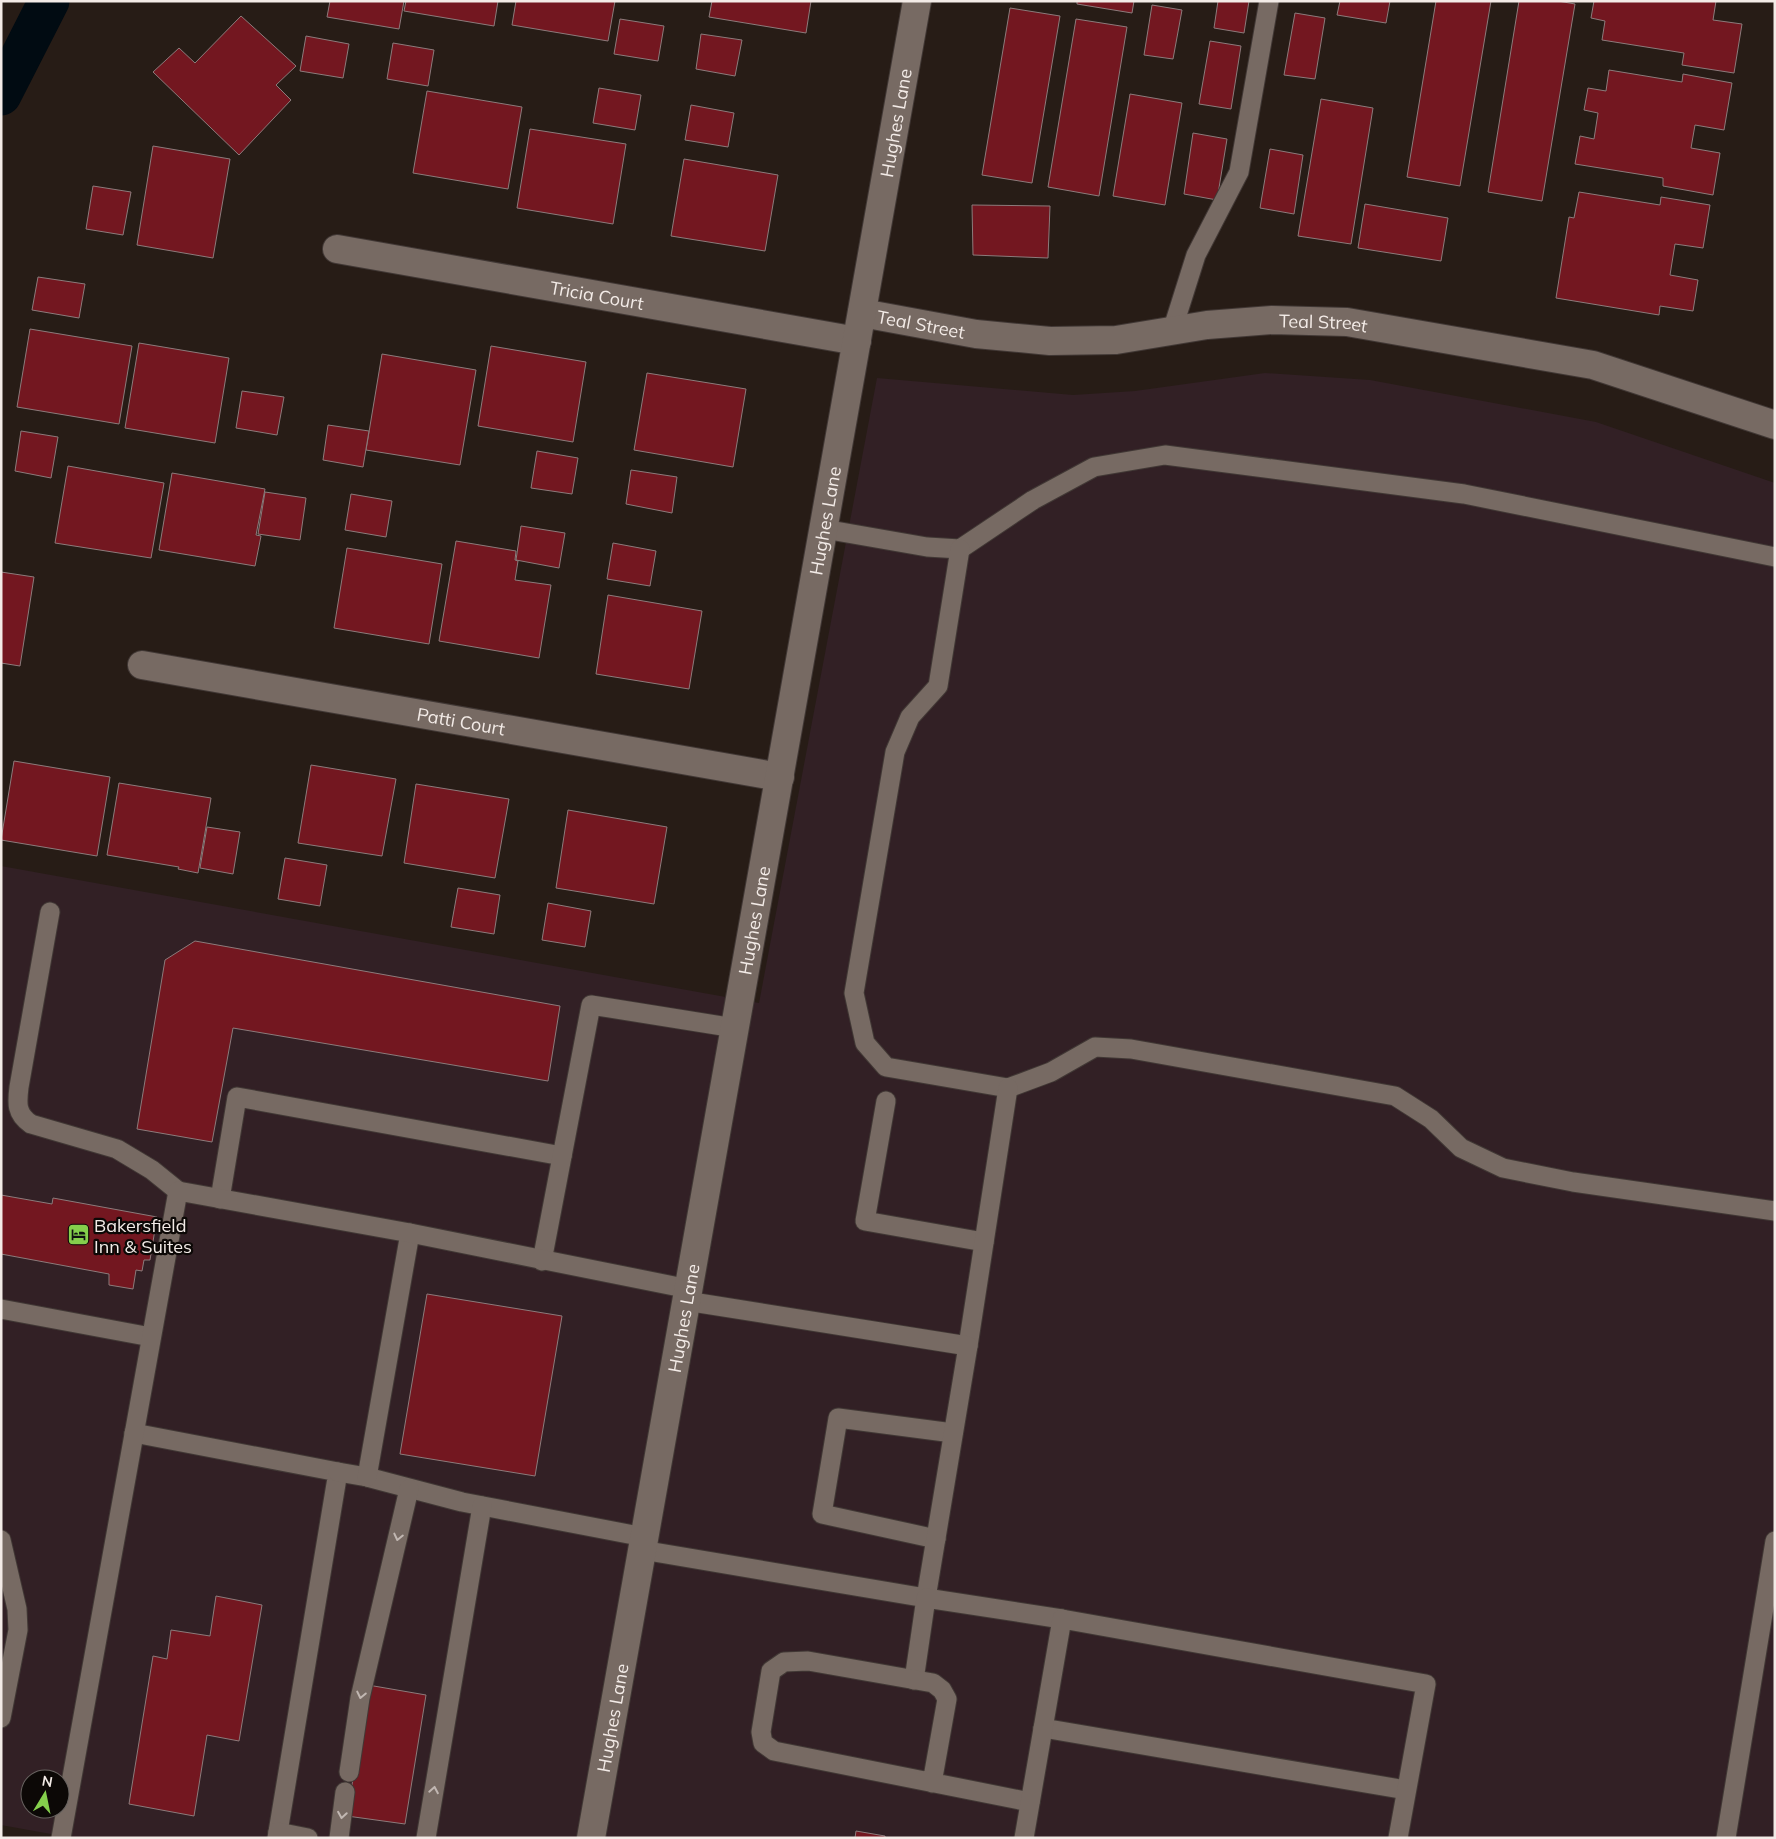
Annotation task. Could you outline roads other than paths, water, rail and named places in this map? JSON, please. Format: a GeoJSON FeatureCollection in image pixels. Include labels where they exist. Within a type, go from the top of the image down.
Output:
{"type":"FeatureCollection","features":[{"type":"Feature","properties":{"kind":"street","name":"Hughes Lane"},"geometry":{"type":"LineString","coordinates":[[590,1838],[917,1]]}},
{"type":"Feature","properties":{"kind":"street","name":"Tricia Court"},"geometry":{"type":"LineString","coordinates":[[337,249],[857,341]]}},
{"type":"Feature","properties":{"kind":"street","name":"Teal Street"},"geometry":{"type":"LineString","coordinates":[[862,313],[976,334],[1050,341],[1116,340],[1207,325],[1272,320],[1346,322],[1593,365],[1774,419]]}},
{"type":"Feature","properties":{"kind":"street","name":"Patti Court"},"geometry":{"type":"LineString","coordinates":[[142,664],[780,777]]}},
{"type":"Feature","properties":{"kind":"lane"},"geometry":{"type":"LineString","coordinates":[[1172,331],[1196,255],[1239,172],[1269,1]]}},
{"type":"Feature","properties":{"kind":"lane"},"geometry":{"type":"LineString","coordinates":[[824,529],[928,547],[960,549],[1033,500],[1094,467],[1165,455],[1464,494],[1775,557]]}},
{"type":"Feature","properties":{"kind":"lane"},"geometry":{"type":"LineString","coordinates":[[960,549],[938,686],[910,717],[895,752],[854,993],[866,1043],[886,1067],[1008,1088],[1051,1072],[1095,1048],[1131,1049],[1395,1096],[1432,1119],[1461,1148],[1503,1168],[1573,1182],[1775,1211]]}},
{"type":"Feature","properties":{"kind":"lane"},"geometry":{"type":"LineString","coordinates":[[50,912],[17,1105],[22,1118],[31,1124],[117,1149],[152,1170],[178,1191],[410,1234],[542,1261],[688,1295],[968,1346]]}},
{"type":"Feature","properties":{"kind":"lane"},"geometry":{"type":"LineString","coordinates":[[542,1261],[592,1005],[735,1028]]}},
{"type":"Feature","properties":{"kind":"lane"},"geometry":{"type":"LineString","coordinates":[[914,1680],[1008,1088]]}},
{"type":"Feature","properties":{"kind":"lane"},"geometry":{"type":"LineString","coordinates":[[220,1199],[237,1097],[562,1156]]}},
{"type":"Feature","properties":{"kind":"lane"},"geometry":{"type":"LineString","coordinates":[[886,1101],[865,1221],[984,1242]]}},
{"type":"Feature","properties":{"kind":"lane"},"geometry":{"type":"LineString","coordinates":[[61,1838],[178,1191]]}},
{"type":"Feature","properties":{"kind":"lane"},"geometry":{"type":"LineString","coordinates":[[367,1476],[410,1234]]}},
{"type":"Feature","properties":{"kind":"lane"},"geometry":{"type":"LineString","coordinates":[[1,1309],[151,1337]]}},
{"type":"Feature","properties":{"kind":"lane"},"geometry":{"type":"LineString","coordinates":[[936,1539],[822,1514],[838,1418],[953,1433]]}},
{"type":"Feature","properties":{"kind":"lane"},"geometry":{"type":"LineString","coordinates":[[134,1433],[367,1476],[409,1489],[643,1544],[926,1598],[1062,1619],[1426,1684],[1398,1838]]}},
{"type":"Feature","properties":{"kind":"lane"},"geometry":{"type":"LineString","coordinates":[[308,1838],[277,1835],[338,1472]]}},
{"type":"Feature","properties":{"kind":"lane"},"geometry":{"type":"LineString","coordinates":[[349,1772],[360,1698],[409,1489]]}},
{"type":"Feature","properties":{"kind":"lane"},"geometry":{"type":"LineString","coordinates":[[426,1838],[482,1506]]}},
{"type":"Feature","properties":{"kind":"lane"},"geometry":{"type":"LineString","coordinates":[[1,1540],[17,1609],[18,1630],[1,1718]]}},
{"type":"Feature","properties":{"kind":"lane"},"geometry":{"type":"LineString","coordinates":[[1726,1838],[1768,1613],[1775,1541]]}},
{"type":"Feature","properties":{"kind":"lane"},"geometry":{"type":"LineString","coordinates":[[1024,1838],[1062,1619]]}},
{"type":"Feature","properties":{"kind":"lane"},"geometry":{"type":"LineString","coordinates":[[932,1783],[947,1698],[942,1690],[932,1683],[808,1661],[784,1662],[771,1671],[761,1732],[763,1743],[774,1751],[932,1783],[1030,1802]]}},
{"type":"Feature","properties":{"kind":"lane"},"geometry":{"type":"LineString","coordinates":[[1043,1728],[1406,1790]]}},
{"type":"Feature","properties":{"kind":"lane"},"geometry":{"type":"LineString","coordinates":[[339,1838],[345,1792]]}},
{"type":"Feature","properties":{"kind":"waterway"},"geometry":{"type":"LineString","coordinates":[[1,95],[49,1]]}},
{"type":"Feature","properties":{"kind":"place","name":"Bakersfield Inn & Suites"},"geometry":{"type":"Point","coordinates":[78,1235]}}]}
